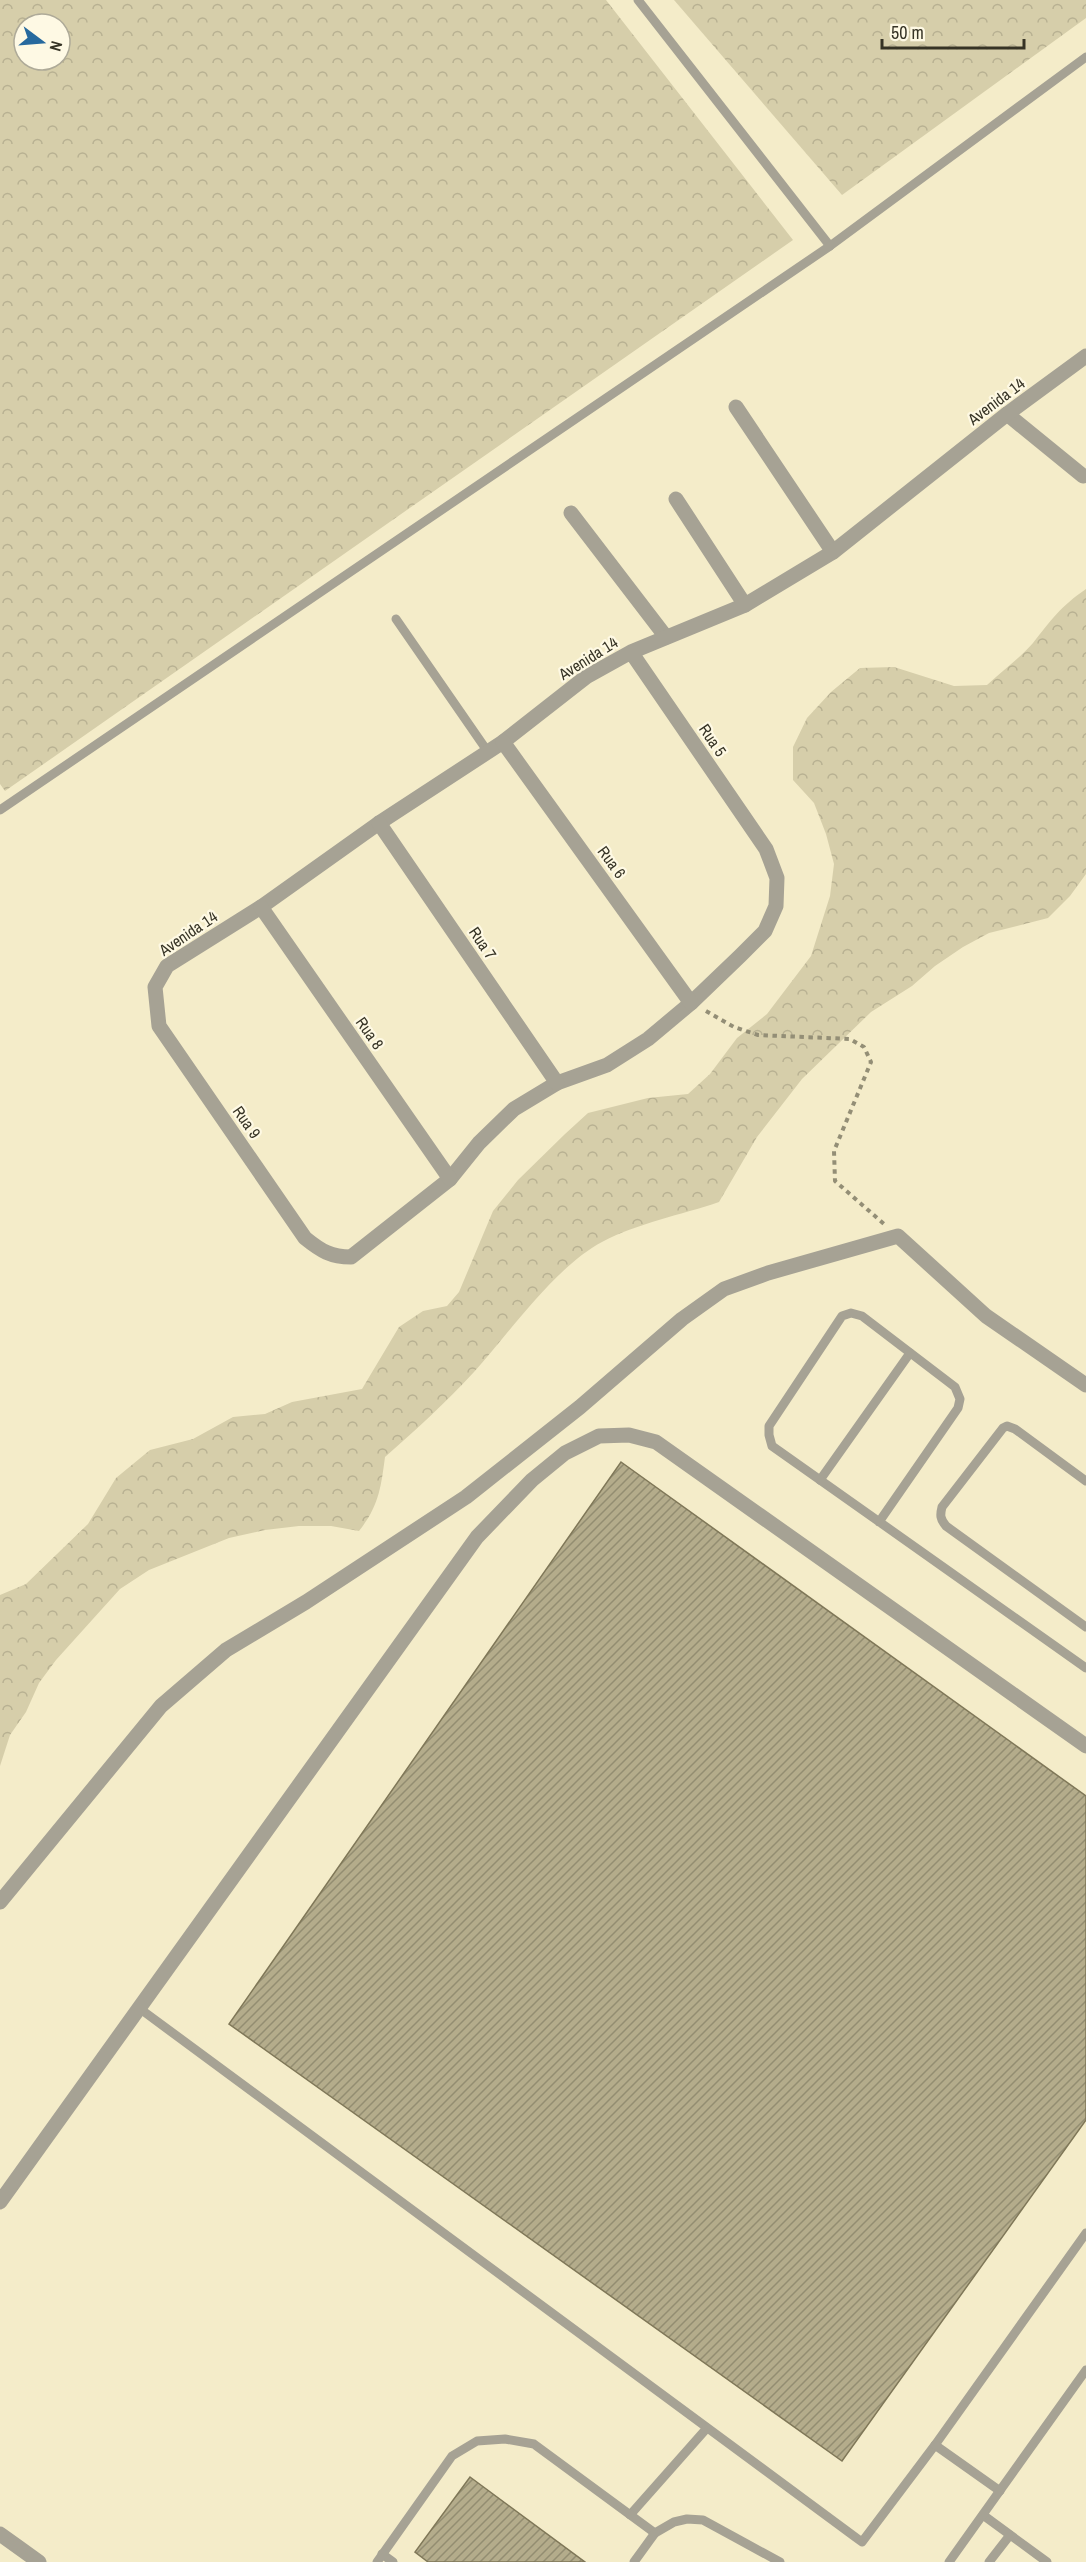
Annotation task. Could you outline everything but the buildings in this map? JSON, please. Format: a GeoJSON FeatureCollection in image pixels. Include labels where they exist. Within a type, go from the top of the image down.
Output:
{"type":"FeatureCollection","features":[{"type":"Feature","properties":{"kind":"street","name":"Avenida 14"},"geometry":{"type":"LineString","coordinates":[[159,1026],[155,987],[167,966],[261,907],[379,823],[503,742],[586,677],[631,652],[745,605],[833,552],[1007,414],[1086,356]]}},
{"type":"Feature","properties":{"kind":"street"},"geometry":{"type":"LineString","coordinates":[[736,407],[833,552]]}},
{"type":"Feature","properties":{"kind":"street"},"geometry":{"type":"LineString","coordinates":[[1007,414],[1083,476]]}},
{"type":"Feature","properties":{"kind":"street"},"geometry":{"type":"LineString","coordinates":[[676,499],[745,605]]}},
{"type":"Feature","properties":{"kind":"street"},"geometry":{"type":"LineString","coordinates":[[571,513],[666,637]]}},
{"type":"Feature","properties":{"kind":"street","name":"Rua 5"},"geometry":{"type":"LineString","coordinates":[[305,1238],[323,1253],[337,1257],[351,1257],[450,1179],[479,1143],[514,1109],[557,1083],[607,1065],[648,1039],[691,1003],[765,931],[776,906],[777,878],[766,849],[631,652]]}},
{"type":"Feature","properties":{"kind":"street","name":"Rua 6"},"geometry":{"type":"LineString","coordinates":[[503,742],[691,1003]]}},
{"type":"Feature","properties":{"kind":"street","name":"Rua 7"},"geometry":{"type":"LineString","coordinates":[[379,823],[557,1083]]}},
{"type":"Feature","properties":{"kind":"street","name":"Rua 8"},"geometry":{"type":"LineString","coordinates":[[261,907],[450,1179]]}},
{"type":"Feature","properties":{"kind":"street","name":"Rua 9"},"geometry":{"type":"LineString","coordinates":[[159,1026],[305,1238]]}},
{"type":"Feature","properties":{"kind":"street"},"geometry":{"type":"LineString","coordinates":[[0,1902],[161,1706],[226,1650],[306,1602],[466,1497],[580,1407],[682,1319],[724,1289],[768,1273],[898,1236],[986,1316],[1086,1384]]}},
{"type":"Feature","properties":{"kind":"street"},"geometry":{"type":"LineString","coordinates":[[0,2202],[477,1537],[532,1480],[565,1453],[599,1436],[628,1435],[656,1442],[1086,1746]]}},
{"type":"Feature","properties":{"kind":"street"},"geometry":{"type":"LineString","coordinates":[[0,2534],[39,2562]]}},
{"type":"Feature","properties":{"kind":"lane"},"geometry":{"type":"LineString","coordinates":[[638,0],[830,246]]}},
{"type":"Feature","properties":{"kind":"lane"},"geometry":{"type":"LineString","coordinates":[[0,810],[830,246],[1086,57]]}},
{"type":"Feature","properties":{"kind":"lane"},"geometry":{"type":"LineString","coordinates":[[396,619],[488,752]]}},
{"type":"Feature","properties":{"kind":"lane"},"geometry":{"type":"LineString","coordinates":[[879,1521],[958,1408],[960,1400],[955,1387],[862,1316],[851,1313],[842,1316],[770,1426],[768,1435],[772,1446],[1086,1668]]}},
{"type":"Feature","properties":{"kind":"lane"},"geometry":{"type":"LineString","coordinates":[[820,1480],[910,1353]]}},
{"type":"Feature","properties":{"kind":"lane"},"geometry":{"type":"LineString","coordinates":[[1086,1481],[1015,1429],[1007,1426],[980,1455],[942,1507],[940,1514],[946,1526],[1086,1627]]}},
{"type":"Feature","properties":{"kind":"lane"},"geometry":{"type":"LineString","coordinates":[[139,2008],[862,2542],[935,2445],[1086,2232]]}},
{"type":"Feature","properties":{"kind":"lane"},"geometry":{"type":"LineString","coordinates":[[949,2562],[1086,2370]]}},
{"type":"Feature","properties":{"kind":"lane"},"geometry":{"type":"LineString","coordinates":[[630,2515],[707,2428]]}},
{"type":"Feature","properties":{"kind":"lane"},"geometry":{"type":"LineString","coordinates":[[393,2562],[379,2558],[452,2456],[477,2441],[505,2439],[534,2444],[655,2533]]}},
{"type":"Feature","properties":{"kind":"lane"},"geometry":{"type":"LineString","coordinates":[[935,2445],[1000,2491]]}},
{"type":"Feature","properties":{"kind":"lane"},"geometry":{"type":"LineString","coordinates":[[982,2515],[1047,2562]]}},
{"type":"Feature","properties":{"kind":"lane"},"geometry":{"type":"LineString","coordinates":[[634,2562],[655,2533],[674,2522],[687,2519],[703,2520],[780,2562]]}},
{"type":"Feature","properties":{"kind":"lane"},"geometry":{"type":"LineString","coordinates":[[989,2562],[1010,2535]]}},
{"type":"Feature","properties":{"kind":"path"},"geometry":{"type":"LineString","coordinates":[[691,1003],[734,1027],[758,1035],[850,1039],[864,1047],[871,1062],[834,1151],[835,1181],[898,1236]]}},
{"type":"Feature","properties":{"kind":"green space"},"geometry":{"type":"Polygon","coordinates":[[[0,0],[606,0],[793,240],[5,791],[0,784],[0,0]]]}},
{"type":"Feature","properties":{"kind":"green space"},"geometry":{"type":"Polygon","coordinates":[[[674,0],[1086,0],[1086,18],[842,195],[674,0]]]}},
{"type":"Feature","properties":{"kind":"green space"},"geometry":{"type":"Polygon","coordinates":[[[1086,589],[1086,874],[1070,896],[1048,918],[989,933],[963,947],[935,966],[912,986],[871,1012],[802,1079],[757,1137],[719,1202],[616,1235],[584,1253],[567,1267],[534,1301],[463,1383],[431,1416],[385,1457],[375,1505],[359,1531],[331,1526],[299,1526],[265,1530],[229,1538],[149,1570],[120,1589],[56,1660],[39,1683],[26,1712],[10,1735],[0,1766],[0,1595],[26,1584],[88,1524],[116,1478],[150,1450],[193,1439],[233,1417],[265,1414],[292,1402],[362,1389],[399,1327],[423,1311],[447,1306],[459,1292],[493,1211],[518,1180],[565,1134],[588,1113],[648,1098],[688,1094],[710,1074],[737,1038],[767,1014],[811,956],[830,896],[834,864],[826,834],[814,803],[793,780],[793,747],[807,718],[831,692],[860,668],[894,667],[954,686],[987,685],[1028,649],[1063,607],[1086,589]]]}}]}
